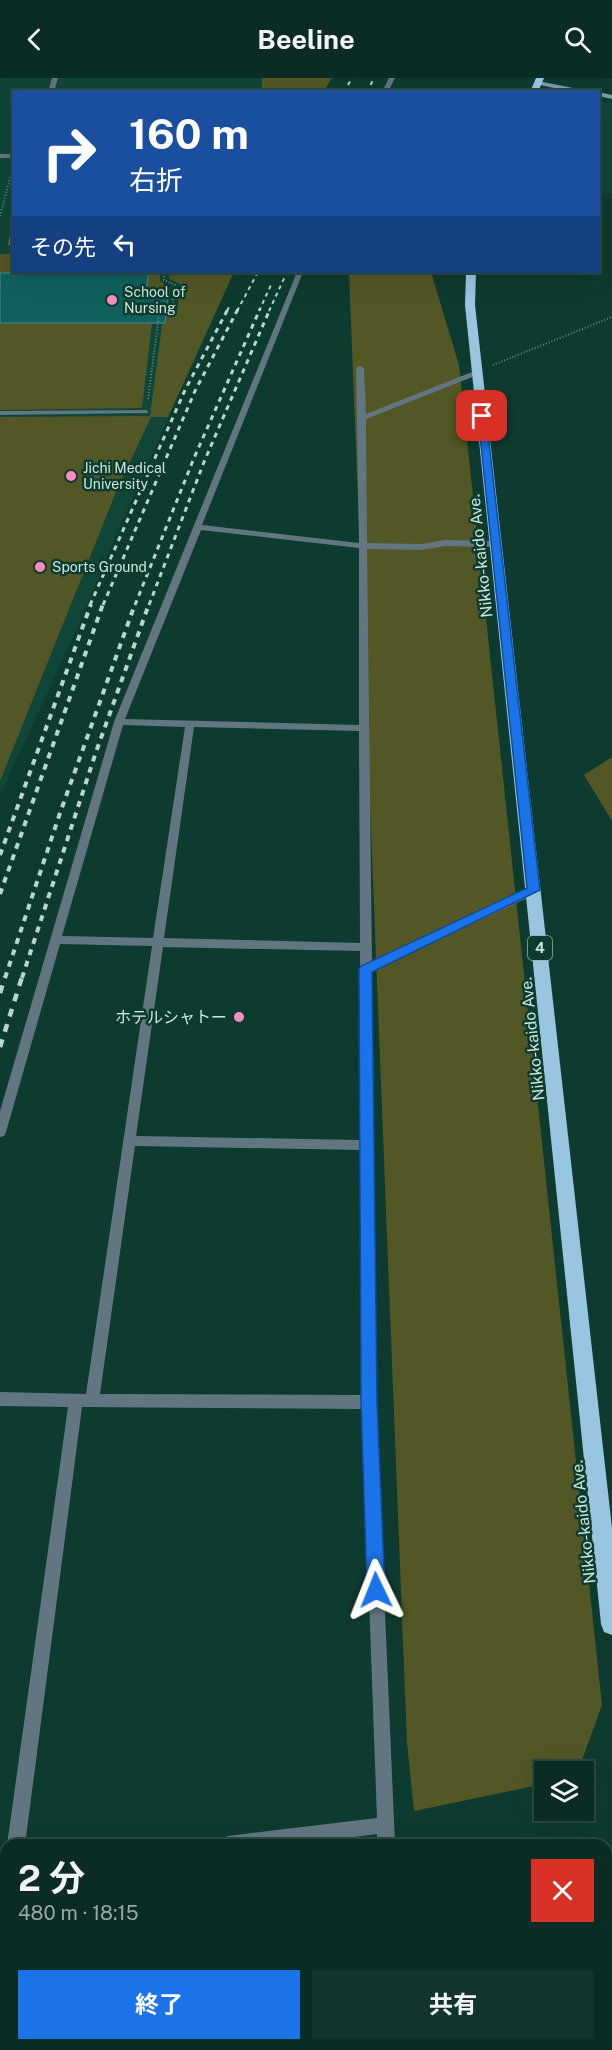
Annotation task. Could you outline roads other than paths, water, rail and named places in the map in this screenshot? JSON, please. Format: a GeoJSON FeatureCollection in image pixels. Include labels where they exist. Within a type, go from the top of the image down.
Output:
{"type":"FeatureCollection","features":[{"type":"Feature","properties":{"kind":"highway","name":"Nikko-kaido Ave."},"geometry":{"type":"LineString","coordinates":[[471,273],[470,306],[612,1624]]}},
{"type":"Feature","properties":{"kind":"main road"},"geometry":{"type":"LineString","coordinates":[[538,84],[572,90]]}},
{"type":"Feature","properties":{"kind":"street"},"geometry":{"type":"LineString","coordinates":[[0,244],[12,244]]}},
{"type":"Feature","properties":{"kind":"street"},"geometry":{"type":"LineString","coordinates":[[0,1132],[119,722],[300,273]]}},
{"type":"Feature","properties":{"kind":"street"},"geometry":{"type":"LineString","coordinates":[[360,368],[369,1402],[386,1839]]}},
{"type":"Feature","properties":{"kind":"street"},"geometry":{"type":"LineString","coordinates":[[362,418],[477,372]]}},
{"type":"Feature","properties":{"kind":"street"},"geometry":{"type":"LineString","coordinates":[[197,527],[363,546],[497,544]]}},
{"type":"Feature","properties":{"kind":"street"},"geometry":{"type":"LineString","coordinates":[[119,722],[364,728]]}},
{"type":"Feature","properties":{"kind":"street"},"geometry":{"type":"LineString","coordinates":[[92,1401],[190,724]]}},
{"type":"Feature","properties":{"kind":"street"},"geometry":{"type":"LineString","coordinates":[[366,969],[534,890]]}},
{"type":"Feature","properties":{"kind":"street"},"geometry":{"type":"LineString","coordinates":[[56,940],[366,946]]}},
{"type":"Feature","properties":{"kind":"street"},"geometry":{"type":"LineString","coordinates":[[129,1141],[367,1145]]}},
{"type":"Feature","properties":{"kind":"street"},"geometry":{"type":"LineString","coordinates":[[0,1399],[369,1402]]}},
{"type":"Feature","properties":{"kind":"street"},"geometry":{"type":"LineString","coordinates":[[17,1839],[76,1400]]}},
{"type":"Feature","properties":{"kind":"street"},"geometry":{"type":"LineString","coordinates":[[275,1839],[385,1825]]}},
{"type":"Feature","properties":{"kind":"lane"},"geometry":{"type":"LineString","coordinates":[[0,413],[146,412]]}},
{"type":"Feature","properties":{"kind":"railway"},"geometry":{"type":"LineString","coordinates":[[345,90],[352,78]]}},
{"type":"Feature","properties":{"kind":"railway"},"geometry":{"type":"LineString","coordinates":[[368,90],[374,78]]}},
{"type":"Feature","properties":{"kind":"railway"},"geometry":{"type":"LineString","coordinates":[[237,311],[257,273]]}},
{"type":"Feature","properties":{"kind":"railway"},"geometry":{"type":"LineString","coordinates":[[269,311],[287,273]]}},
{"type":"Feature","properties":{"kind":"railway"},"geometry":{"type":"LineString","coordinates":[[259,311],[271,285]]}},
{"type":"Feature","properties":{"kind":"railway"},"geometry":{"type":"LineString","coordinates":[[228,309],[230,305]]}},
{"type":"Feature","properties":{"kind":"railway"},"geometry":{"type":"LineString","coordinates":[[90,605],[185,390],[228,309]]}},
{"type":"Feature","properties":{"kind":"railway"},"geometry":{"type":"LineString","coordinates":[[103,605],[195,391],[238,309]]}},
{"type":"Feature","properties":{"kind":"railway"},"geometry":{"type":"LineString","coordinates":[[135,605],[194,458],[260,309]]}},
{"type":"Feature","properties":{"kind":"railway"},"geometry":{"type":"LineString","coordinates":[[149,605],[204,462],[270,309]]}},
{"type":"Feature","properties":{"kind":"railway"},"geometry":{"type":"LineString","coordinates":[[0,855],[91,604]]}},
{"type":"Feature","properties":{"kind":"railway"},"geometry":{"type":"LineString","coordinates":[[0,894],[103,604]]}},
{"type":"Feature","properties":{"kind":"railway"},"geometry":{"type":"LineString","coordinates":[[5,978],[60,813],[135,604]]}},
{"type":"Feature","properties":{"kind":"railway"},"geometry":{"type":"LineString","coordinates":[[22,978],[96,752],[149,604]]}},
{"type":"Feature","properties":{"kind":"railway"},"geometry":{"type":"LineString","coordinates":[[0,993],[5,977]]}},
{"type":"Feature","properties":{"kind":"railway"},"geometry":{"type":"LineString","coordinates":[[0,1047],[22,977]]}},
{"type":"Feature","properties":{"kind":"place","name":"School of Nursing"},"geometry":{"type":"Point","coordinates":[112,300]}},
{"type":"Feature","properties":{"kind":"place","name":"Jichi Medical University"},"geometry":{"type":"Point","coordinates":[71,476]}},
{"type":"Feature","properties":{"kind":"place","name":"Sports Ground"},"geometry":{"type":"Point","coordinates":[40,567]}},
{"type":"Feature","properties":{"kind":"place","name":"ホテルシャトー"},"geometry":{"type":"Point","coordinates":[239,1017]}}]}
